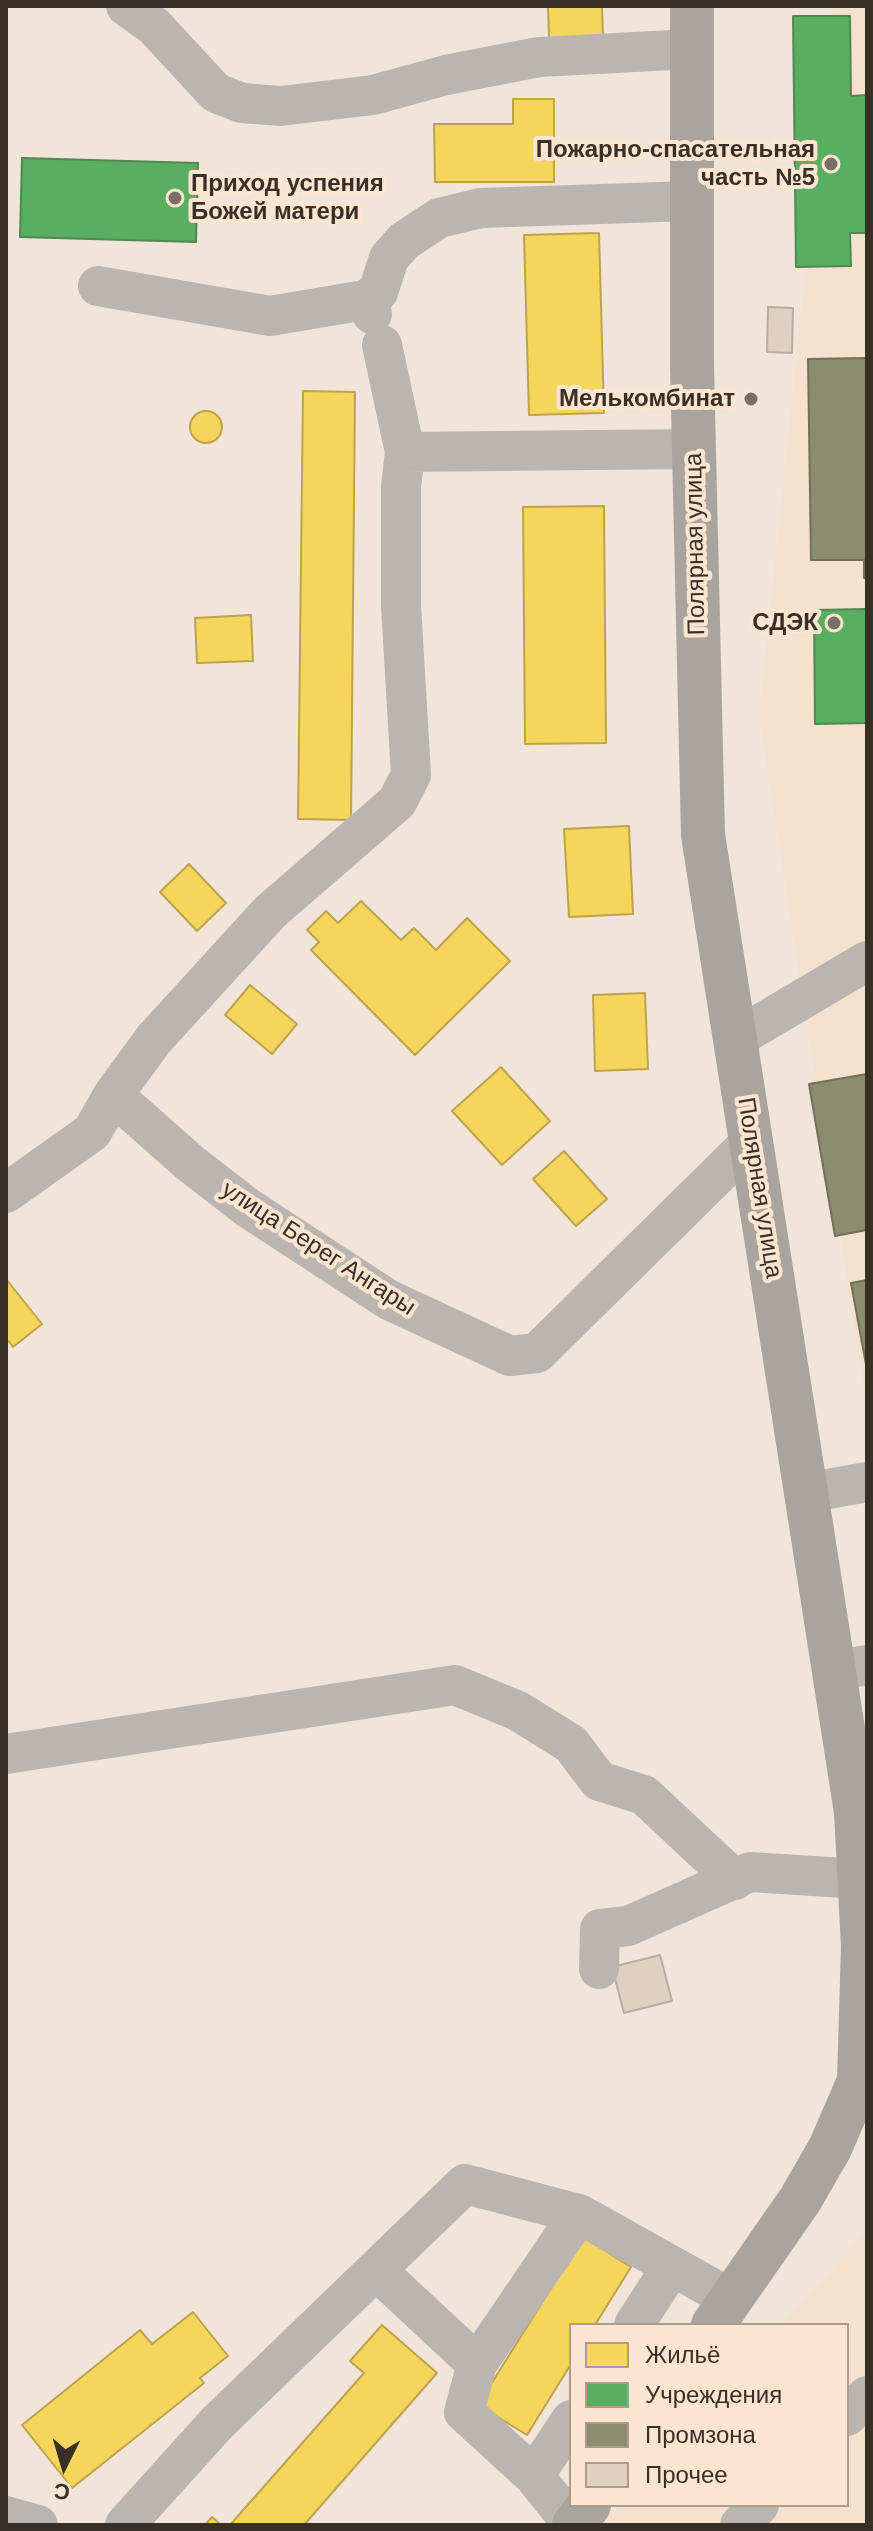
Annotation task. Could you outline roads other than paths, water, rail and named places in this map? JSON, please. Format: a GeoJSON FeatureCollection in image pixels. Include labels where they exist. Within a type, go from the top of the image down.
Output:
{"type":"FeatureCollection","features":[{"type":"Feature","properties":{"kind":"main road","name":"Полярная улица"},"geometry":{"type":"LineString","coordinates":[[692,6],[693,449],[703,835],[806,1493],[851,1668],[862,1816],[860,1879],[866,1953],[863,2078],[830,2148],[800,2200],[722,2312]]}},
{"type":"Feature","properties":{"kind":"main road"},"geometry":{"type":"LineString","coordinates":[[573,2525],[587,2507]]}},
{"type":"Feature","properties":{"kind":"lane"},"geometry":{"type":"LineString","coordinates":[[126,6],[154,26],[216,93],[242,103],[281,106],[373,95],[446,75],[539,57],[692,49]]}},
{"type":"Feature","properties":{"kind":"lane"},"geometry":{"type":"LineString","coordinates":[[6,1193],[92,1132],[113,1095],[154,1039],[270,912],[397,802],[411,775],[401,605],[401,487],[405,452],[373,320],[389,258],[404,241],[439,218],[481,208],[692,201]]}},
{"type":"Feature","properties":{"kind":"lane"},"geometry":{"type":"LineString","coordinates":[[98,286],[270,316],[373,320]]}},
{"type":"Feature","properties":{"kind":"lane"},"geometry":{"type":"LineString","coordinates":[[405,452],[693,449]]}},
{"type":"Feature","properties":{"kind":"lane"},"geometry":{"type":"LineString","coordinates":[[735,1039],[867,961]]}},
{"type":"Feature","properties":{"kind":"lane","name":"улица Берег Ангары"},"geometry":{"type":"LineString","coordinates":[[113,1095],[190,1163],[248,1208],[389,1300],[510,1356],[537,1353],[751,1142]]}},
{"type":"Feature","properties":{"kind":"lane"},"geometry":{"type":"LineString","coordinates":[[806,1493],[867,1482]]}},
{"type":"Feature","properties":{"kind":"lane"},"geometry":{"type":"LineString","coordinates":[[6,1754],[455,1685],[518,1711],[571,1744],[599,1781],[644,1795],[735,1880]]}},
{"type":"Feature","properties":{"kind":"lane"},"geometry":{"type":"LineString","coordinates":[[599,1969],[600,1929],[628,1926],[750,1872],[860,1879]]}},
{"type":"Feature","properties":{"kind":"lane"},"geometry":{"type":"LineString","coordinates":[[125,2525],[217,2423],[465,2184],[579,2214],[672,2266],[722,2312]]}},
{"type":"Feature","properties":{"kind":"lane"},"geometry":{"type":"LineString","coordinates":[[573,2525],[534,2476],[464,2412],[477,2364],[579,2214]]}},
{"type":"Feature","properties":{"kind":"lane"},"geometry":{"type":"LineString","coordinates":[[635,2323],[672,2266]]}},
{"type":"Feature","properties":{"kind":"lane"},"geometry":{"type":"LineString","coordinates":[[376,2270],[477,2364]]}},
{"type":"Feature","properties":{"kind":"lane"},"geometry":{"type":"LineString","coordinates":[[849,2414],[867,2396]]}},
{"type":"Feature","properties":{"kind":"lane"},"geometry":{"type":"LineString","coordinates":[[534,2476],[569,2423]]}},
{"type":"Feature","properties":{"kind":"lane"},"geometry":{"type":"LineString","coordinates":[[740,2525],[757,2507]]}},
{"type":"Feature","properties":{"kind":"lane"},"geometry":{"type":"LineString","coordinates":[[6,2516],[38,2525]]}},
{"type":"Feature","properties":{"kind":"place","name":"Пожарно-спасательная часть №5"},"geometry":{"type":"Point","coordinates":[831,164]}},
{"type":"Feature","properties":{"kind":"place","name":"Приход успения Божей матери"},"geometry":{"type":"Point","coordinates":[175,198]}},
{"type":"Feature","properties":{"kind":"place","name":"Мелькомбинат"},"geometry":{"type":"Point","coordinates":[751,399]}},
{"type":"Feature","properties":{"kind":"place","name":"СДЭК"},"geometry":{"type":"Point","coordinates":[834,623]}}]}
